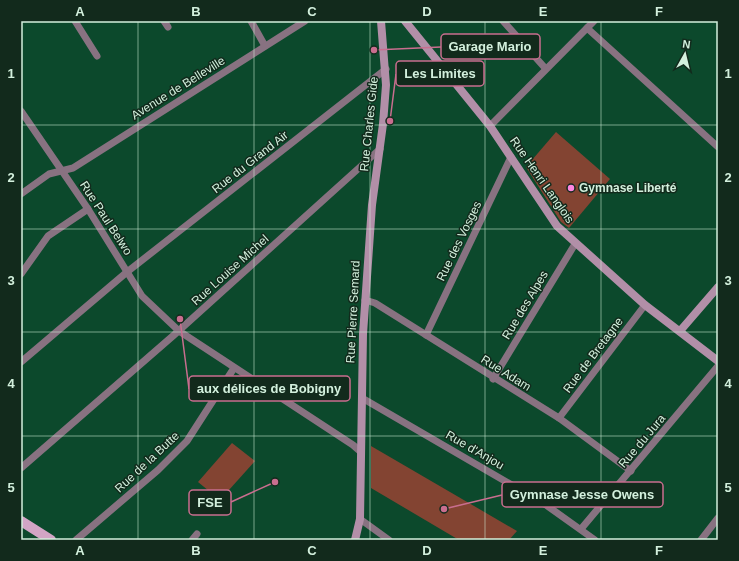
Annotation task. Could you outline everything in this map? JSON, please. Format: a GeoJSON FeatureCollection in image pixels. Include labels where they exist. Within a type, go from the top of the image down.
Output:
{"type":"FeatureCollection","features":[{"type":"Feature","properties":{"kind":"main road"},"geometry":{"type":"LineString","coordinates":[[21,521],[51,540]]}},
{"type":"Feature","properties":{"kind":"street"},"geometry":{"type":"LineString","coordinates":[[75,21],[97,56]]}},
{"type":"Feature","properties":{"kind":"street"},"geometry":{"type":"LineString","coordinates":[[251,21],[265,46]]}},
{"type":"Feature","properties":{"kind":"street","name":"Avenue de Belleville"},"geometry":{"type":"LineString","coordinates":[[21,194],[49,174],[73,168],[305,21]]}},
{"type":"Feature","properties":{"kind":"street","name":"Rue Charles Gide"},"geometry":{"type":"LineString","coordinates":[[372,205],[385,104],[386,69],[381,21]]}},
{"type":"Feature","properties":{"kind":"street","name":"Rue Henri Langlois"},"geometry":{"type":"LineString","coordinates":[[405,21],[490,126],[557,226],[575,244],[645,305],[718,361]]}},
{"type":"Feature","properties":{"kind":"street"},"geometry":{"type":"LineString","coordinates":[[503,21],[546,68]]}},
{"type":"Feature","properties":{"kind":"street"},"geometry":{"type":"LineString","coordinates":[[490,126],[594,21]]}},
{"type":"Feature","properties":{"kind":"street"},"geometry":{"type":"LineString","coordinates":[[587,28],[718,147]]}},
{"type":"Feature","properties":{"kind":"street","name":"Rue du Grand Air"},"geometry":{"type":"LineString","coordinates":[[21,362],[127,272],[386,69]]}},
{"type":"Feature","properties":{"kind":"street","name":"Rue Paul Belwo"},"geometry":{"type":"LineString","coordinates":[[21,110],[88,209],[142,296],[179,331],[353,445],[361,452]]}},
{"type":"Feature","properties":{"kind":"street","name":"Rue Louise Michel"},"geometry":{"type":"LineString","coordinates":[[21,468],[179,331],[380,149]]}},
{"type":"Feature","properties":{"kind":"street","name":"Rue des Vosges"},"geometry":{"type":"LineString","coordinates":[[426,335],[511,157]]}},
{"type":"Feature","properties":{"kind":"street","name":"Rue Pierre Semard"},"geometry":{"type":"LineString","coordinates":[[355,540],[360,520],[365,300],[372,205]]}},
{"type":"Feature","properties":{"kind":"street"},"geometry":{"type":"LineString","coordinates":[[21,274],[48,236],[88,209]]}},
{"type":"Feature","properties":{"kind":"street","name":"Rue des Alpes"},"geometry":{"type":"LineString","coordinates":[[493,379],[575,244]]}},
{"type":"Feature","properties":{"kind":"street"},"geometry":{"type":"LineString","coordinates":[[680,331],[718,287]]}},
{"type":"Feature","properties":{"kind":"street","name":"Rue Adam"},"geometry":{"type":"LineString","coordinates":[[365,300],[375,303],[493,379],[559,418],[631,471]]}},
{"type":"Feature","properties":{"kind":"street","name":"Rue de Bretagne"},"geometry":{"type":"LineString","coordinates":[[559,418],[645,305]]}},
{"type":"Feature","properties":{"kind":"street","name":"Rue du Jura"},"geometry":{"type":"LineString","coordinates":[[581,529],[718,366]]}},
{"type":"Feature","properties":{"kind":"street","name":"Rue de la Butte"},"geometry":{"type":"LineString","coordinates":[[76,540],[158,470],[187,442],[234,368]]}},
{"type":"Feature","properties":{"kind":"street","name":"Rue d'Anjou"},"geometry":{"type":"LineString","coordinates":[[362,398],[546,505],[595,540]]}},
{"type":"Feature","properties":{"kind":"street"},"geometry":{"type":"LineString","coordinates":[[701,540],[718,518]]}},
{"type":"Feature","properties":{"kind":"street"},"geometry":{"type":"LineString","coordinates":[[360,520],[389,540]]}},
{"type":"Feature","properties":{"kind":"street"},"geometry":{"type":"LineString","coordinates":[[192,540],[197,534]]}},
{"type":"Feature","properties":{"kind":"shaded area","name":"Gymnase Liberté"},"geometry":{"type":"Polygon","coordinates":[[[556,132],[610,179],[569,228],[561,222],[526,167],[556,132]]]}},
{"type":"Feature","properties":{"kind":"shaded area"},"geometry":{"type":"Polygon","coordinates":[[[232,443],[255,461],[220,500],[198,482],[232,443]]]}},
{"type":"Feature","properties":{"kind":"shaded area"},"geometry":{"type":"Polygon","coordinates":[[[371,446],[517,531],[509,540],[459,540],[371,488],[371,446]]]}},
{"type":"Feature","properties":{"kind":"place","name":"Garage Mario"},"geometry":{"type":"Point","coordinates":[374,50]}},
{"type":"Feature","properties":{"kind":"place","name":"Les Limites"},"geometry":{"type":"Point","coordinates":[390,121]}},
{"type":"Feature","properties":{"kind":"place","name":"Gymnase Liberté"},"geometry":{"type":"Point","coordinates":[571,188]}},
{"type":"Feature","properties":{"kind":"place","name":"aux délices de Bobigny"},"geometry":{"type":"Point","coordinates":[180,319]}},
{"type":"Feature","properties":{"kind":"place","name":"FSE"},"geometry":{"type":"Point","coordinates":[275,482]}},
{"type":"Feature","properties":{"kind":"place","name":"Gymnase Jesse Owens"},"geometry":{"type":"Point","coordinates":[444,509]}}]}
